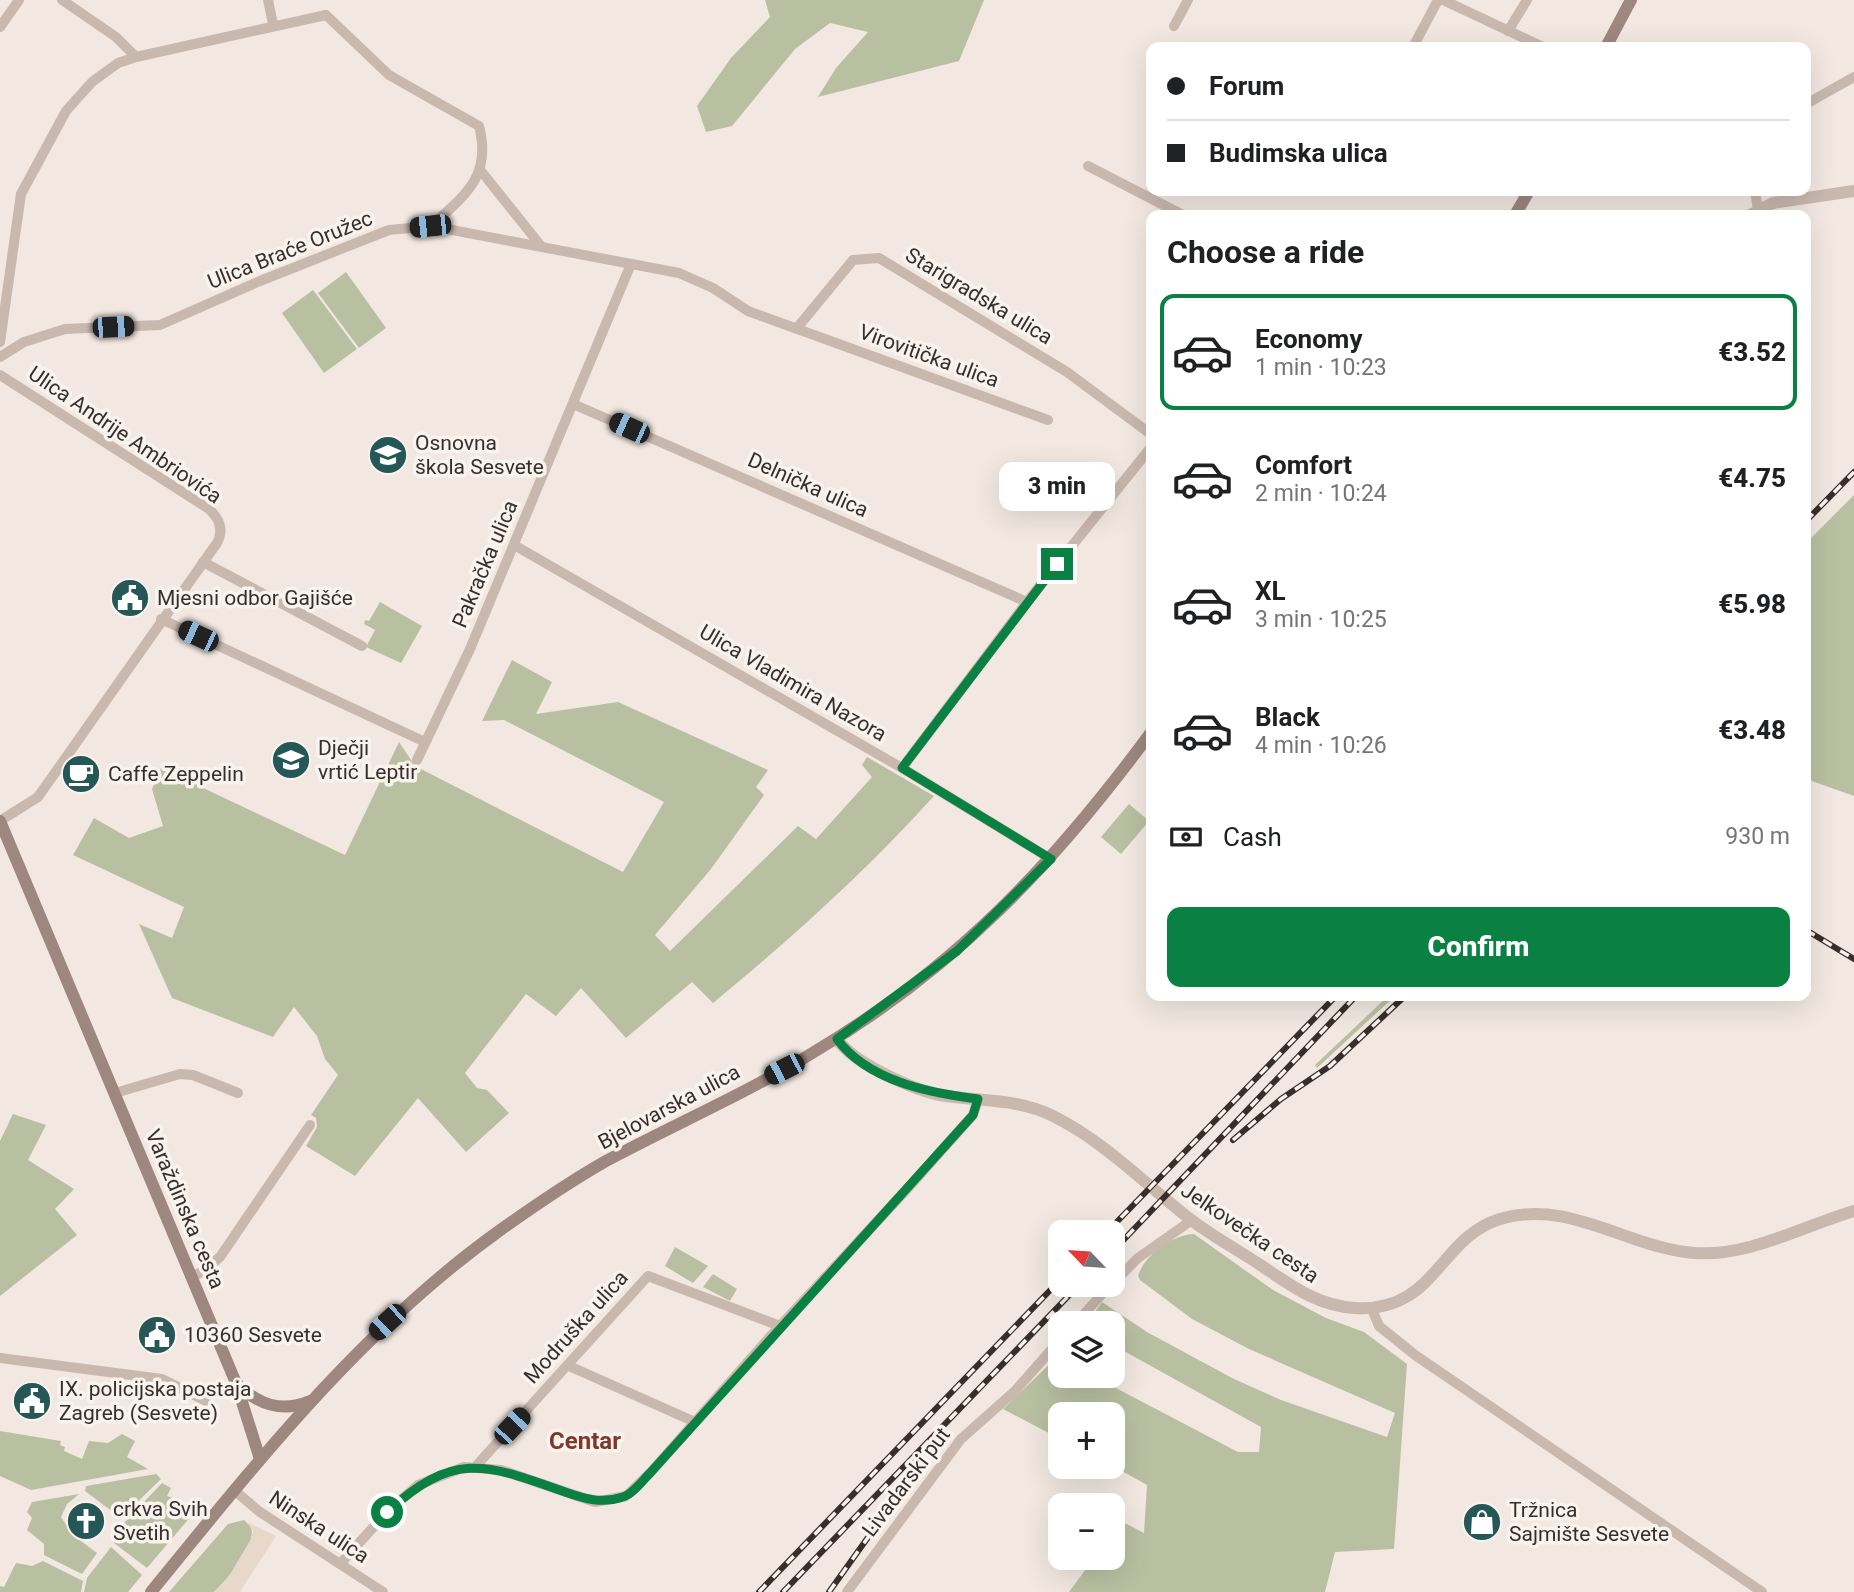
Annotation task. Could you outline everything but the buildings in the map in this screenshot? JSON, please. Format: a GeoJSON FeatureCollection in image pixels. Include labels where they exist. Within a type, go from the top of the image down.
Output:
{"type":"FeatureCollection","features":[{"type":"Feature","properties":{"kind":"main road"},"geometry":{"type":"LineString","coordinates":[[1609,42],[1631,0]]}},
{"type":"Feature","properties":{"kind":"main road","name":"Bjelovarska ulica"},"geometry":{"type":"LineString","coordinates":[[151,1592],[310,1401],[399,1310],[467,1255],[531,1209],[607,1161],[837,1039],[957,951],[1051,859],[1146,739]]}},
{"type":"Feature","properties":{"kind":"main road","name":"Varaždinska cesta"},"geometry":{"type":"LineString","coordinates":[[0,821],[236,1383],[260,1459]]}},
{"type":"Feature","properties":{"kind":"main road"},"geometry":{"type":"LineString","coordinates":[[236,1383],[251,1396],[272,1406],[292,1407],[310,1401]]}},
{"type":"Feature","properties":{"kind":"street"},"geometry":{"type":"LineString","coordinates":[[0,27],[19,0]]}},
{"type":"Feature","properties":{"kind":"street"},"geometry":{"type":"LineString","coordinates":[[62,0],[116,37],[136,57]]}},
{"type":"Feature","properties":{"kind":"street"},"geometry":{"type":"LineString","coordinates":[[268,0],[273,24]]}},
{"type":"Feature","properties":{"kind":"street"},"geometry":{"type":"LineString","coordinates":[[1174,26],[1188,0]]}},
{"type":"Feature","properties":{"kind":"street"},"geometry":{"type":"LineString","coordinates":[[1416,42],[1440,0],[1532,42]]}},
{"type":"Feature","properties":{"kind":"street"},"geometry":{"type":"LineString","coordinates":[[1508,31],[1527,0]]}},
{"type":"Feature","properties":{"kind":"street"},"geometry":{"type":"LineString","coordinates":[[0,342],[4,277],[21,194],[66,111],[92,82],[118,63],[136,57],[273,24],[326,15],[389,75],[479,126],[484,144],[481,172],[460,200],[430,226]]}},
{"type":"Feature","properties":{"kind":"street"},"geometry":{"type":"LineString","coordinates":[[1811,101],[1854,77]]}},
{"type":"Feature","properties":{"kind":"street"},"geometry":{"type":"LineString","coordinates":[[1088,166],[1146,196]]}},
{"type":"Feature","properties":{"kind":"street"},"geometry":{"type":"LineString","coordinates":[[481,172],[541,246]]}},
{"type":"Feature","properties":{"kind":"street"},"geometry":{"type":"LineString","coordinates":[[1760,210],[1773,203],[1854,191]]}},
{"type":"Feature","properties":{"kind":"street"},"geometry":{"type":"LineString","coordinates":[[1146,196],[1173,210]]}},
{"type":"Feature","properties":{"kind":"street","name":"Ulica Braće Oružec"},"geometry":{"type":"LineString","coordinates":[[0,357],[24,342],[65,329],[160,325],[260,281],[389,230],[430,226],[679,273],[713,288],[748,311],[797,328]]}},
{"type":"Feature","properties":{"kind":"street","name":"Starigradska ulica"},"geometry":{"type":"LineString","coordinates":[[797,328],[853,260],[879,258],[1067,372],[1146,431]]}},
{"type":"Feature","properties":{"kind":"street","name":"Pakračka ulica"},"geometry":{"type":"LineString","coordinates":[[417,760],[470,649],[631,264]]}},
{"type":"Feature","properties":{"kind":"street","name":"Virovitička ulica"},"geometry":{"type":"LineString","coordinates":[[797,328],[1048,420]]}},
{"type":"Feature","properties":{"kind":"street","name":"Ulica Andrije Ambriovića"},"geometry":{"type":"LineString","coordinates":[[0,375],[217,516],[220,532],[203,562]]}},
{"type":"Feature","properties":{"kind":"street","name":"Delnička ulica"},"geometry":{"type":"LineString","coordinates":[[573,404],[1027,602]]}},
{"type":"Feature","properties":{"kind":"street"},"geometry":{"type":"LineString","coordinates":[[902,768],[1027,602],[1146,453]]}},
{"type":"Feature","properties":{"kind":"street","name":"Ulica Vladimira Nazora"},"geometry":{"type":"LineString","coordinates":[[514,545],[902,768],[1051,859]]}},
{"type":"Feature","properties":{"kind":"street"},"geometry":{"type":"LineString","coordinates":[[0,821],[38,797],[203,562],[362,646]]}},
{"type":"Feature","properties":{"kind":"street"},"geometry":{"type":"LineString","coordinates":[[161,619],[425,742]]}},
{"type":"Feature","properties":{"kind":"street","name":"Jelkovečka cesta"},"geometry":{"type":"LineString","coordinates":[[837,1039],[859,1060],[897,1081],[937,1094],[1022,1105],[1049,1114],[1080,1130],[1192,1220],[1299,1292],[1341,1306],[1371,1307],[1399,1301],[1418,1291],[1470,1235],[1500,1219],[1537,1214],[1559,1215],[1677,1251],[1707,1253],[1753,1245],[1854,1211]]}},
{"type":"Feature","properties":{"kind":"street"},"geometry":{"type":"LineString","coordinates":[[115,1093],[180,1074],[193,1075],[238,1093]]}},
{"type":"Feature","properties":{"kind":"street"},"geometry":{"type":"LineString","coordinates":[[341,1563],[387,1512],[418,1485],[449,1472],[476,1466],[501,1470],[595,1502],[626,1496],[973,1115],[978,1099]]}},
{"type":"Feature","properties":{"kind":"street"},"geometry":{"type":"LineString","coordinates":[[192,1277],[220,1257],[310,1125]]}},
{"type":"Feature","properties":{"kind":"street"},"geometry":{"type":"LineString","coordinates":[[1125,1271],[1138,1258],[1192,1220]]}},
{"type":"Feature","properties":{"kind":"street","name":"Modruška ulica"},"geometry":{"type":"LineString","coordinates":[[476,1466],[648,1276],[780,1326]]}},
{"type":"Feature","properties":{"kind":"street"},"geometry":{"type":"LineString","coordinates":[[1087,1311],[1100,1297]]}},
{"type":"Feature","properties":{"kind":"street"},"geometry":{"type":"LineString","coordinates":[[1371,1307],[1379,1326],[1415,1355],[1762,1592]]}},
{"type":"Feature","properties":{"kind":"street","name":"Livadarski put"},"geometry":{"type":"LineString","coordinates":[[847,1592],[961,1439],[1015,1391],[1048,1354]]}},
{"type":"Feature","properties":{"kind":"street"},"geometry":{"type":"LineString","coordinates":[[0,1358],[162,1379],[206,1401]]}},
{"type":"Feature","properties":{"kind":"street"},"geometry":{"type":"LineString","coordinates":[[569,1366],[695,1423]]}},
{"type":"Feature","properties":{"kind":"street","name":"Ninska ulica"},"geometry":{"type":"LineString","coordinates":[[234,1491],[260,1512],[383,1592]]}},
{"type":"Feature","properties":{"kind":"green space"},"geometry":{"type":"Polygon","coordinates":[[[765,0],[984,0],[959,61],[818,97],[836,68],[868,32],[830,23],[795,49],[732,126],[706,132],[697,106],[731,58],[770,17],[765,0]]]}},
{"type":"Feature","properties":{"kind":"green space"},"geometry":{"type":"Polygon","coordinates":[[[346,272],[386,328],[359,348],[318,293],[346,272]]]}},
{"type":"Feature","properties":{"kind":"green space"},"geometry":{"type":"Polygon","coordinates":[[[313,290],[357,349],[324,373],[282,313],[313,290]]]}},
{"type":"Feature","properties":{"kind":"green space"},"geometry":{"type":"Polygon","coordinates":[[[1854,495],[1854,796],[1811,781],[1811,538],[1854,495]]]}},
{"type":"Feature","properties":{"kind":"green space"},"geometry":{"type":"Polygon","coordinates":[[[380,602],[422,626],[401,663],[366,647],[375,630],[364,624],[365,620],[369,621],[380,602]]]}},
{"type":"Feature","properties":{"kind":"green space"},"geometry":{"type":"Polygon","coordinates":[[[512,660],[552,682],[536,714],[618,702],[768,770],[756,787],[764,795],[711,869],[655,935],[670,951],[798,826],[816,839],[872,777],[862,765],[867,757],[934,796],[827,904],[713,1003],[692,982],[626,1038],[581,988],[556,1016],[526,994],[465,1073],[477,1088],[487,1090],[509,1113],[466,1152],[418,1098],[355,1176],[306,1146],[317,1127],[316,1118],[311,1115],[338,1075],[325,1059],[317,1036],[294,1007],[273,1037],[172,998],[139,924],[172,938],[184,907],[73,855],[94,818],[129,838],[163,826],[152,789],[161,768],[345,855],[399,742],[415,766],[623,872],[664,802],[504,720],[482,721],[512,660]]]}},
{"type":"Feature","properties":{"kind":"green space"},"geometry":{"type":"Polygon","coordinates":[[[1129,804],[1146,818],[1146,825],[1121,854],[1101,837],[1129,804]]]}},
{"type":"Feature","properties":{"kind":"green space"},"geometry":{"type":"Polygon","coordinates":[[[1383,1001],[1390,1001],[1317,1068],[1315,1065],[1383,1001]]]}},
{"type":"Feature","properties":{"kind":"green space"},"geometry":{"type":"Polygon","coordinates":[[[13,1114],[46,1125],[28,1160],[74,1189],[55,1209],[77,1235],[0,1296],[0,1141],[13,1114]]]}},
{"type":"Feature","properties":{"kind":"green space"},"geometry":{"type":"Polygon","coordinates":[[[1194,1234],[1273,1290],[1326,1318],[1364,1332],[1407,1364],[1394,1549],[1335,1552],[1325,1592],[1069,1592],[1085,1570],[1125,1570],[1125,1523],[1144,1533],[1147,1485],[1125,1473],[1125,1402],[1048,1402],[1048,1433],[1003,1409],[1048,1366],[1048,1388],[1116,1388],[1238,1452],[1259,1452],[1261,1427],[1125,1352],[1125,1317],[1232,1378],[1281,1400],[1387,1437],[1395,1413],[1249,1349],[1192,1319],[1140,1280],[1138,1276],[1153,1253],[1168,1242],[1194,1234]]]}},
{"type":"Feature","properties":{"kind":"green space"},"geometry":{"type":"Polygon","coordinates":[[[675,1247],[708,1266],[693,1283],[665,1266],[675,1247]]]}},
{"type":"Feature","properties":{"kind":"green space"},"geometry":{"type":"Polygon","coordinates":[[[713,1274],[737,1289],[730,1301],[703,1287],[713,1274]]]}},
{"type":"Feature","properties":{"kind":"green space"},"geometry":{"type":"Polygon","coordinates":[[[1102,1302],[1116,1311],[1096,1311],[1102,1302]]]}},
{"type":"Feature","properties":{"kind":"green space"},"geometry":{"type":"Polygon","coordinates":[[[0,1431],[61,1441],[60,1445],[65,1447],[64,1451],[82,1459],[89,1441],[108,1443],[122,1434],[135,1441],[127,1457],[148,1469],[31,1490],[0,1476],[0,1431]]]}},
{"type":"Feature","properties":{"kind":"green space"},"geometry":{"type":"Polygon","coordinates":[[[156,1474],[161,1479],[121,1518],[85,1491],[86,1486],[156,1474]]]}},
{"type":"Feature","properties":{"kind":"green space"},"geometry":{"type":"Polygon","coordinates":[[[162,1483],[171,1488],[167,1496],[195,1506],[192,1515],[147,1568],[114,1543],[123,1531],[124,1523],[162,1483]]]}},
{"type":"Feature","properties":{"kind":"green space"},"geometry":{"type":"Polygon","coordinates":[[[79,1494],[67,1504],[61,1517],[73,1535],[97,1553],[82,1574],[44,1555],[44,1544],[27,1530],[32,1518],[27,1512],[32,1502],[79,1494]]]}},
{"type":"Feature","properties":{"kind":"green space"},"geometry":{"type":"Polygon","coordinates":[[[244,1520],[251,1527],[250,1544],[240,1562],[214,1592],[169,1592],[228,1524],[244,1520]]]}},
{"type":"Feature","properties":{"kind":"green space"},"geometry":{"type":"Polygon","coordinates":[[[111,1547],[142,1575],[128,1592],[84,1592],[87,1578],[111,1547]]]}},
{"type":"Feature","properties":{"kind":"green space"},"geometry":{"type":"Polygon","coordinates":[[[43,1561],[83,1581],[81,1592],[0,1592],[0,1586],[4,1587],[16,1563],[32,1566],[43,1561]]]}},
{"type":"Feature","properties":{"kind":"shaded area"},"geometry":{"type":"Polygon","coordinates":[[[247,1522],[276,1536],[240,1592],[214,1592],[229,1576],[251,1539],[253,1531],[247,1522]]]}},
{"type":"Feature","properties":{"kind":"railway"},"geometry":{"type":"LineString","coordinates":[[1811,516],[1854,472]]}},
{"type":"Feature","properties":{"kind":"railway"},"geometry":{"type":"LineString","coordinates":[[1811,933],[1854,959]]}},
{"type":"Feature","properties":{"kind":"railway"},"geometry":{"type":"LineString","coordinates":[[1119,1220],[1331,1001]]}},
{"type":"Feature","properties":{"kind":"railway"},"geometry":{"type":"LineString","coordinates":[[1125,1238],[1351,1001]]}},
{"type":"Feature","properties":{"kind":"railway"},"geometry":{"type":"LineString","coordinates":[[1233,1140],[1281,1099],[1330,1066],[1400,1001]]}},
{"type":"Feature","properties":{"kind":"railway"},"geometry":{"type":"LineString","coordinates":[[759,1592],[1048,1292]]}},
{"type":"Feature","properties":{"kind":"railway"},"geometry":{"type":"LineString","coordinates":[[783,1592],[1067,1297]]}},
{"type":"Feature","properties":{"kind":"railway"},"geometry":{"type":"LineString","coordinates":[[829,1592],[894,1501]]}},
{"type":"Feature","properties":{"kind":"place","name":"Osnovna škola Sesvete"},"geometry":{"type":"Point","coordinates":[388,455]}},
{"type":"Feature","properties":{"kind":"place","name":"Mjesni odbor Gajišće"},"geometry":{"type":"Point","coordinates":[130,598]}},
{"type":"Feature","properties":{"kind":"place","name":"Dječji vrtić Leptir"},"geometry":{"type":"Point","coordinates":[291,760]}},
{"type":"Feature","properties":{"kind":"place","name":"Caffe Zeppelin"},"geometry":{"type":"Point","coordinates":[81,774]}},
{"type":"Feature","properties":{"kind":"place","name":"10360 Sesvete"},"geometry":{"type":"Point","coordinates":[157,1335]}},
{"type":"Feature","properties":{"kind":"place","name":"IX. policijska postaja Zagreb (Sesvete)"},"geometry":{"type":"Point","coordinates":[32,1401]}},
{"type":"Feature","properties":{"kind":"place","name":"crkva Svih Svetih"},"geometry":{"type":"Point","coordinates":[86,1521]}},
{"type":"Feature","properties":{"kind":"place","name":"Tržnica Sajmište Sesvete"},"geometry":{"type":"Point","coordinates":[1482,1522]}},
{"type":"Feature","properties":{"kind":"district","name":"Centar"},"geometry":{"type":"Point","coordinates":[585,1441]}},
{"type":"Feature","properties":{"kind":"route"},"geometry":{"type":"LineString","coordinates":[[387,1512],[418,1485],[464,1467],[476,1466],[501,1470],[595,1502],[626,1496],[651,1472],[768,1339],[973,1115],[978,1099],[937,1094],[897,1081],[859,1060],[837,1039],[957,951],[987,925],[1051,859],[1036,853],[902,768],[1057,564]]}}]}
